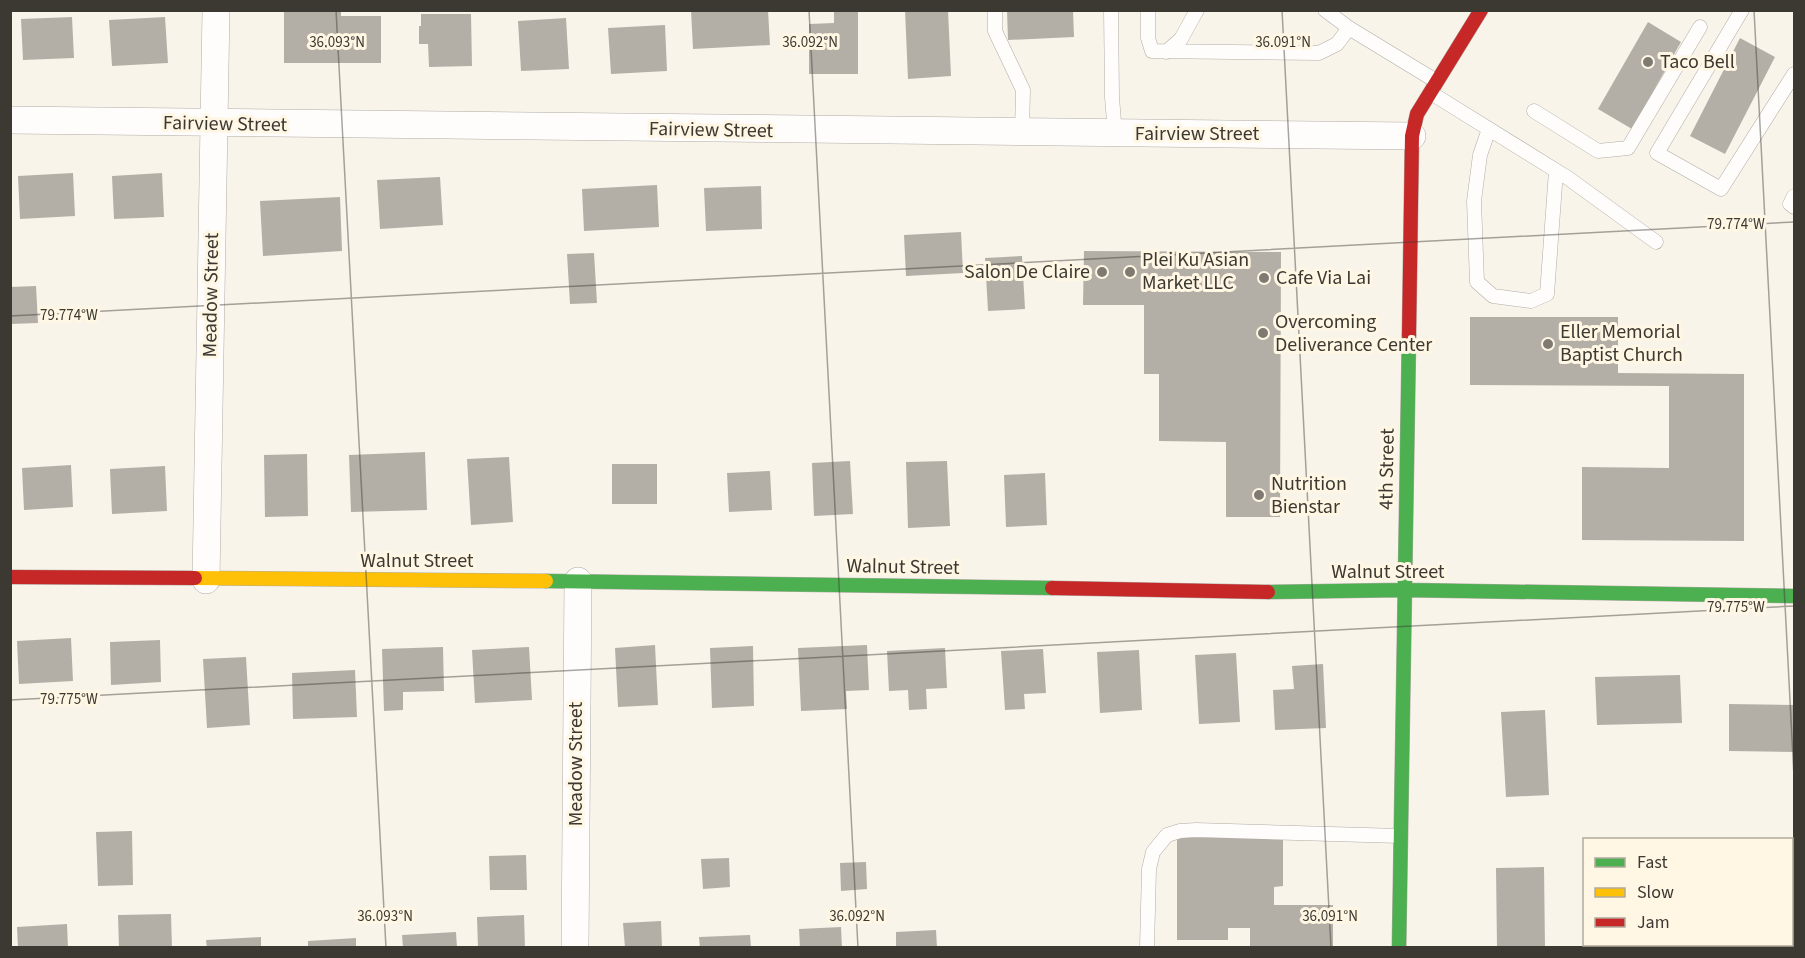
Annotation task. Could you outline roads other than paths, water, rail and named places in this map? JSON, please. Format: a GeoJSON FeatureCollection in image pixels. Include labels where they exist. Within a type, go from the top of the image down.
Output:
{"type":"FeatureCollection","features":[{"type":"Feature","properties":{"kind":"street","name":"Meadow Street"},"geometry":{"type":"LineString","coordinates":[[206,580],[216,10]]}},
{"type":"Feature","properties":{"kind":"street","name":"4th Street"},"geometry":{"type":"LineString","coordinates":[[1399,948],[1412,136],[1417,114],[1481,10]]}},
{"type":"Feature","properties":{"kind":"street","name":"Fairview Street"},"geometry":{"type":"LineString","coordinates":[[10,120],[1412,136]]}},
{"type":"Feature","properties":{"kind":"street","name":"Walnut Street"},"geometry":{"type":"LineString","coordinates":[[10,577],[578,581],[1276,592],[1404,590],[1794,596]]}},
{"type":"Feature","properties":{"kind":"street","name":"Meadow Street"},"geometry":{"type":"LineString","coordinates":[[575,948],[578,581]]}},
{"type":"Feature","properties":{"kind":"lane"},"geometry":{"type":"LineString","coordinates":[[995,10],[995,31],[1023,90],[1023,133]]}},
{"type":"Feature","properties":{"kind":"lane"},"geometry":{"type":"LineString","coordinates":[[1111,10],[1112,97],[1115,134]]}},
{"type":"Feature","properties":{"kind":"lane"},"geometry":{"type":"LineString","coordinates":[[1148,10],[1148,38],[1152,51],[1319,53],[1337,44],[1349,28]]}},
{"type":"Feature","properties":{"kind":"lane"},"geometry":{"type":"LineString","coordinates":[[1166,52],[1181,39],[1197,10]]}},
{"type":"Feature","properties":{"kind":"lane"},"geometry":{"type":"LineString","coordinates":[[1325,10],[1433,86],[1489,129],[1556,171],[1656,242]]}},
{"type":"Feature","properties":{"kind":"lane"},"geometry":{"type":"LineString","coordinates":[[1742,10],[1657,153],[1721,189],[1794,74]]}},
{"type":"Feature","properties":{"kind":"lane"},"geometry":{"type":"LineString","coordinates":[[1534,111],[1598,151],[1628,148],[1700,27]]}},
{"type":"Feature","properties":{"kind":"lane"},"geometry":{"type":"LineString","coordinates":[[1489,129],[1480,154],[1474,201],[1477,282],[1493,296],[1531,301],[1547,294],[1556,171]]}},
{"type":"Feature","properties":{"kind":"lane"},"geometry":{"type":"LineString","coordinates":[[1794,196],[1790,204],[1794,207]]}},
{"type":"Feature","properties":{"kind":"lane"},"geometry":{"type":"LineString","coordinates":[[1147,948],[1149,869],[1153,852],[1167,835],[1196,830],[1400,836]]}},
{"type":"Feature","properties":{"kind":"place","name":"Taco Bell"},"geometry":{"type":"Point","coordinates":[1648,62]}},
{"type":"Feature","properties":{"kind":"place","name":"Salon De Claire"},"geometry":{"type":"Point","coordinates":[1102,272]}},
{"type":"Feature","properties":{"kind":"place","name":"Plei Ku Asian Market LLC"},"geometry":{"type":"Point","coordinates":[1130,272]}},
{"type":"Feature","properties":{"kind":"place","name":"Cafe Via Lai"},"geometry":{"type":"Point","coordinates":[1264,278]}},
{"type":"Feature","properties":{"kind":"place","name":"Overcoming Deliverance Center"},"geometry":{"type":"Point","coordinates":[1263,333]}},
{"type":"Feature","properties":{"kind":"place","name":"Eller Memorial Baptist Church"},"geometry":{"type":"Point","coordinates":[1548,344]}},
{"type":"Feature","properties":{"kind":"place","name":"Nutrition Bienstar"},"geometry":{"type":"Point","coordinates":[1259,495]}}]}
